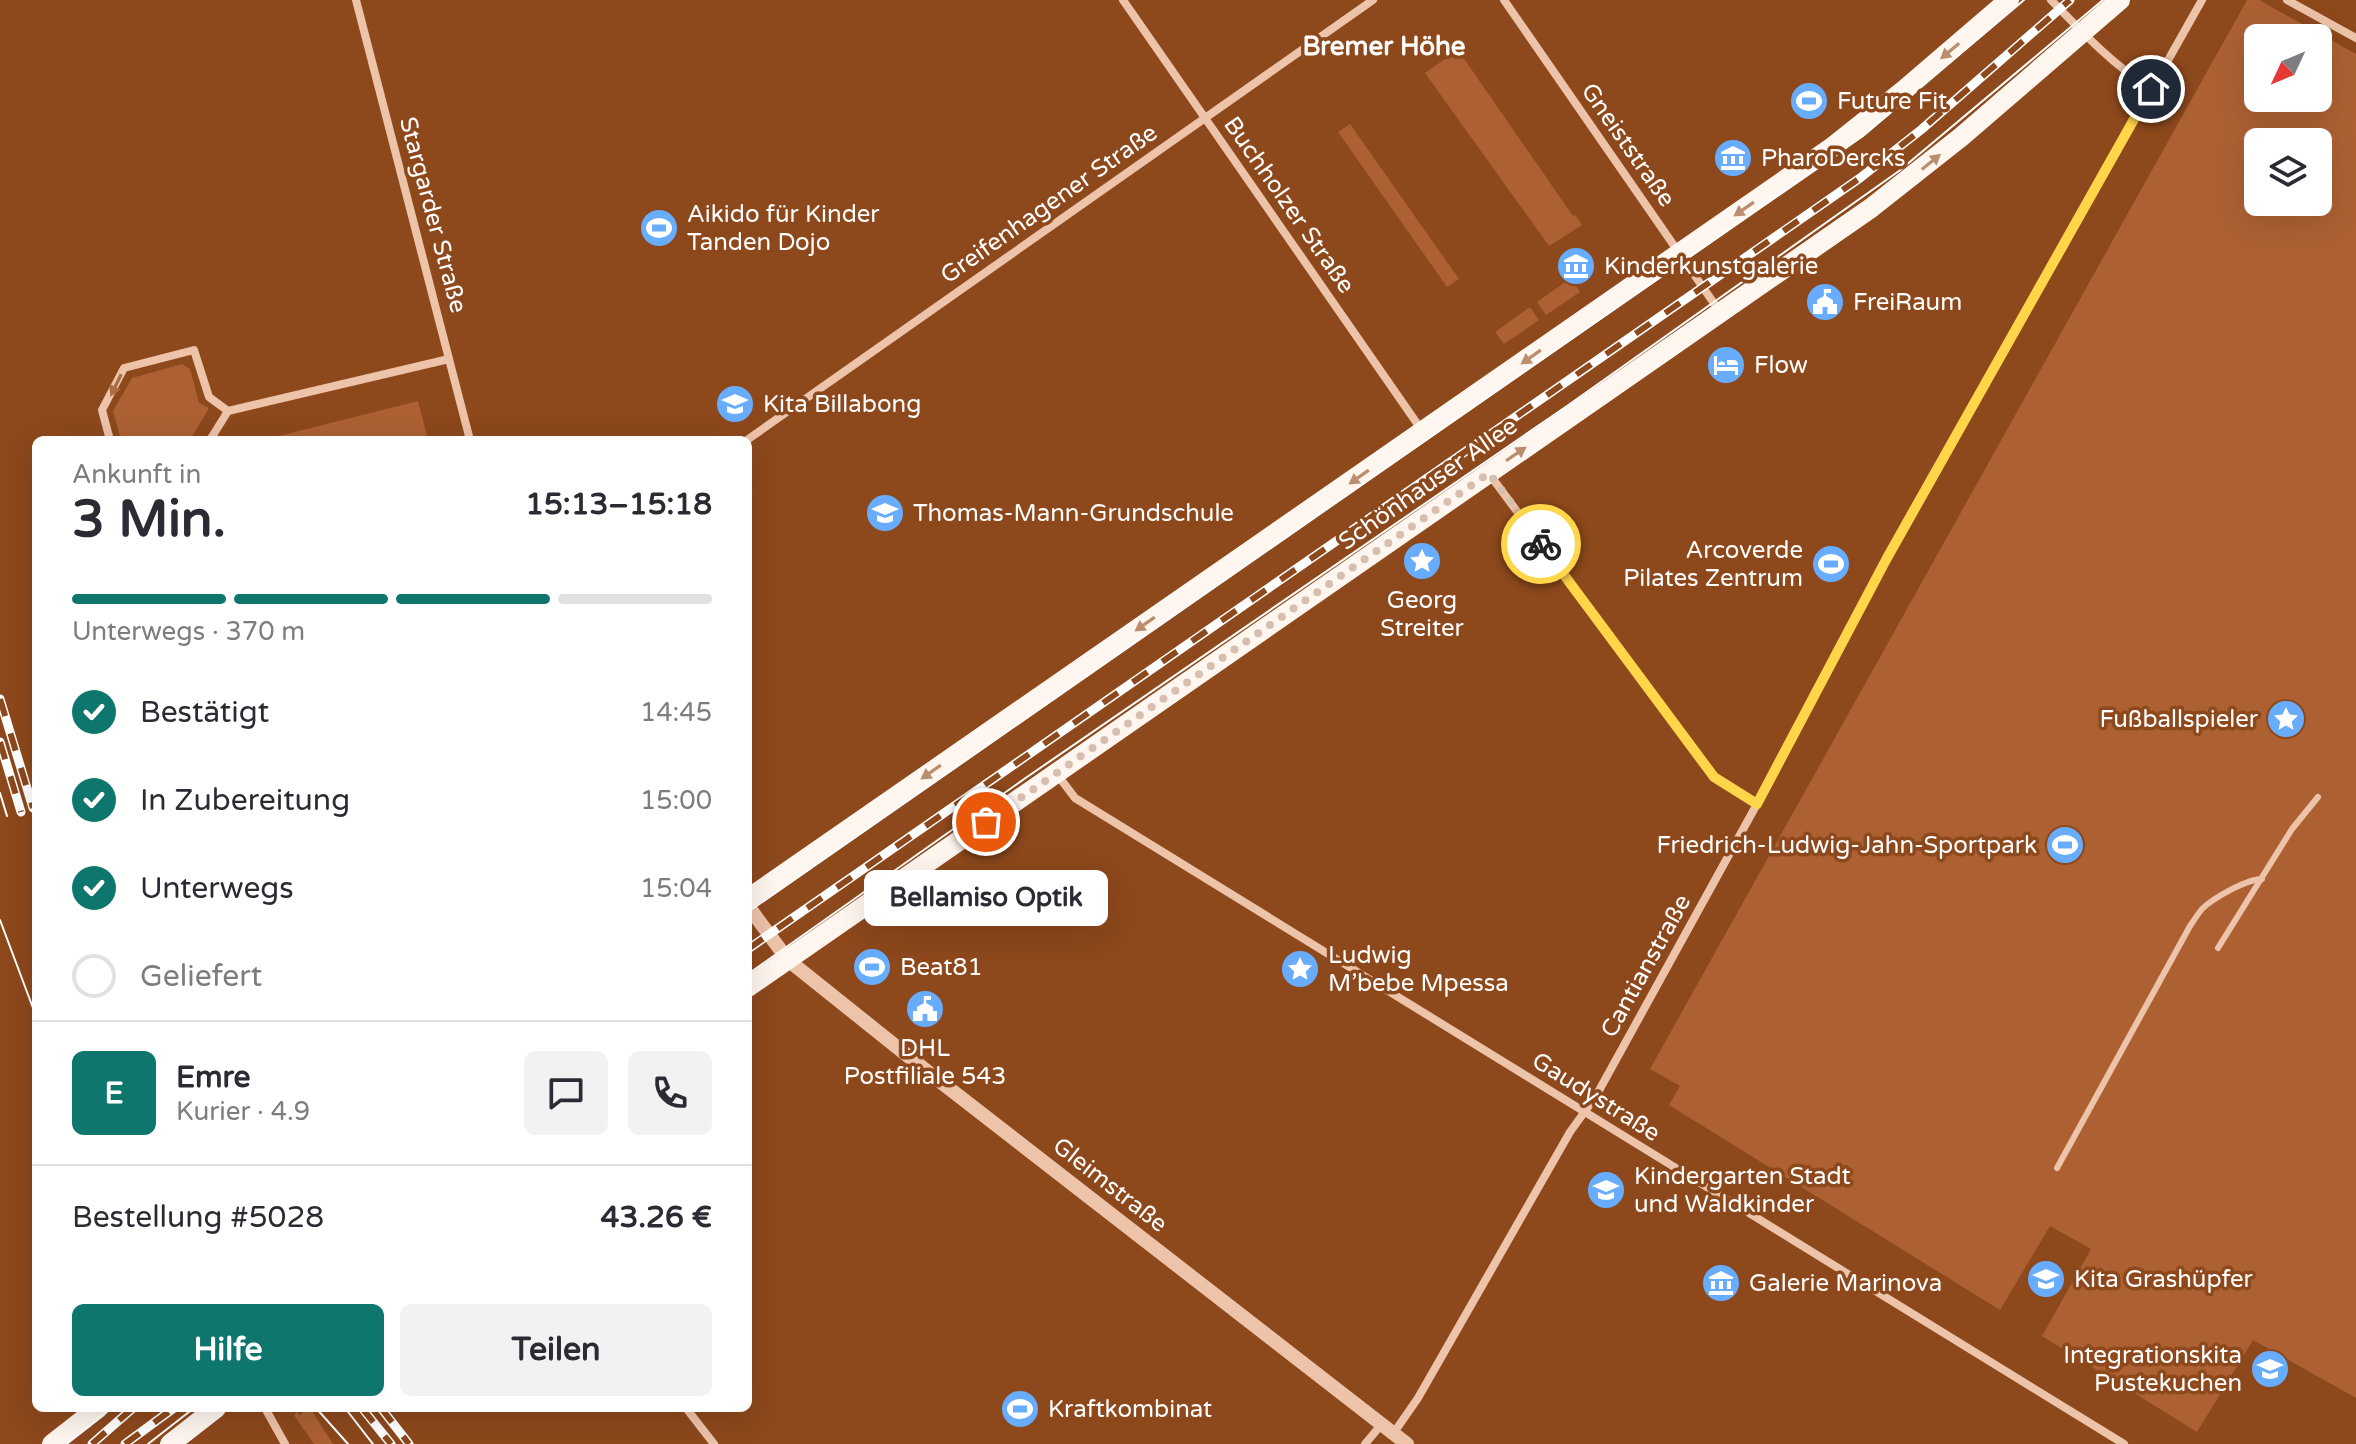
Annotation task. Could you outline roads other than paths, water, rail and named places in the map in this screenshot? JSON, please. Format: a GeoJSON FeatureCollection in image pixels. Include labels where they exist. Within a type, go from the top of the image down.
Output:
{"type":"FeatureCollection","features":[{"type":"Feature","properties":{"kind":"main road","name":"Schönhauser Allee"},"geometry":{"type":"LineString","coordinates":[[752,896],[1831,148],[2009,0]]}},
{"type":"Feature","properties":{"kind":"main road","name":"Schönhauser Allee"},"geometry":{"type":"LineString","coordinates":[[752,984],[1871,208],[1923,168],[2120,0]]}},
{"type":"Feature","properties":{"kind":"main road"},"geometry":{"type":"LineString","coordinates":[[52,1444],[93,1412]]}},
{"type":"Feature","properties":{"kind":"main road"},"geometry":{"type":"LineString","coordinates":[[170,1444],[211,1412]]}},
{"type":"Feature","properties":{"kind":"street","name":"Stargarder Straße"},"geometry":{"type":"LineString","coordinates":[[356,0],[469,436]]}},
{"type":"Feature","properties":{"kind":"street","name":"Buchholzer Straße"},"geometry":{"type":"LineString","coordinates":[[1123,0],[1423,432]]}},
{"type":"Feature","properties":{"kind":"street","name":"Greifenhagener Straße"},"geometry":{"type":"LineString","coordinates":[[752,437],[1373,0]]}},
{"type":"Feature","properties":{"kind":"street","name":"Gneiststraße"},"geometry":{"type":"LineString","coordinates":[[1504,0],[1721,312]]}},
{"type":"Feature","properties":{"kind":"street"},"geometry":{"type":"LineString","coordinates":[[2051,0],[2129,75],[2151,89]]}},
{"type":"Feature","properties":{"kind":"street","name":"Cantianstraße"},"geometry":{"type":"LineString","coordinates":[[1365,1444],[1387,1430],[1418,1398],[1570,1132],[1596,1096],[1757,804],[1887,558],[2202,0]]}},
{"type":"Feature","properties":{"kind":"street"},"geometry":{"type":"LineString","coordinates":[[2287,0],[2356,38]]}},
{"type":"Feature","properties":{"kind":"street"},"geometry":{"type":"LineString","coordinates":[[109,436],[102,410],[124,368],[194,350],[209,397],[228,411]]}},
{"type":"Feature","properties":{"kind":"street"},"geometry":{"type":"LineString","coordinates":[[212,436],[228,411],[449,359]]}},
{"type":"Feature","properties":{"kind":"street"},"geometry":{"type":"LineString","coordinates":[[1489,473],[1714,777],[1757,804]]}},
{"type":"Feature","properties":{"kind":"street","name":"Gaudystraße"},"geometry":{"type":"LineString","coordinates":[[1056,772],[1075,798],[2124,1444]]}},
{"type":"Feature","properties":{"kind":"street","name":"Gleimstraße"},"geometry":{"type":"LineString","coordinates":[[752,911],[788,960],[1407,1444]]}},
{"type":"Feature","properties":{"kind":"street"},"geometry":{"type":"LineString","coordinates":[[267,1412],[285,1444]]}},
{"type":"Feature","properties":{"kind":"street"},"geometry":{"type":"LineString","coordinates":[[689,1412],[714,1444]]}},
{"type":"Feature","properties":{"kind":"lane"},"geometry":{"type":"LineString","coordinates":[[2218,948],[2292,829],[2318,797]]}},
{"type":"Feature","properties":{"kind":"lane"},"geometry":{"type":"LineString","coordinates":[[2057,1168],[2202,909],[2216,898],[2254,879],[2262,879]]}},
{"type":"Feature","properties":{"kind":"tram line"},"geometry":{"type":"LineString","coordinates":[[752,909],[1863,136],[2024,0]]}},
{"type":"Feature","properties":{"kind":"tram line"},"geometry":{"type":"LineString","coordinates":[[752,971],[1027,777],[1567,406],[1899,171],[2103,0]]}},
{"type":"Feature","properties":{"kind":"tram line"},"geometry":{"type":"LineString","coordinates":[[0,793],[7,816]]}},
{"type":"Feature","properties":{"kind":"tram line"},"geometry":{"type":"LineString","coordinates":[[0,920],[32,1005]]}},
{"type":"Feature","properties":{"kind":"tram line"},"geometry":{"type":"LineString","coordinates":[[66,1444],[107,1412]]}},
{"type":"Feature","properties":{"kind":"tram line"},"geometry":{"type":"LineString","coordinates":[[148,1444],[189,1412]]}},
{"type":"Feature","properties":{"kind":"tram line"},"geometry":{"type":"LineString","coordinates":[[320,1412],[348,1444]]}},
{"type":"Feature","properties":{"kind":"tram line"},"geometry":{"type":"LineString","coordinates":[[348,1412],[373,1444]]}},
{"type":"Feature","properties":{"kind":"railway"},"geometry":{"type":"LineString","coordinates":[[752,946],[1860,178],[1922,129],[2070,0]]}},
{"type":"Feature","properties":{"kind":"railway"},"geometry":{"type":"LineString","coordinates":[[0,699],[32,805]]}},
{"type":"Feature","properties":{"kind":"railway"},"geometry":{"type":"LineString","coordinates":[[0,742],[21,812]]}},
{"type":"Feature","properties":{"kind":"railway"},"geometry":{"type":"LineString","coordinates":[[92,1444],[128,1412]]}},
{"type":"Feature","properties":{"kind":"railway"},"geometry":{"type":"LineString","coordinates":[[125,1444],[169,1412]]}},
{"type":"Feature","properties":{"kind":"railway"},"geometry":{"type":"LineString","coordinates":[[365,1412],[391,1444]]}},
{"type":"Feature","properties":{"kind":"railway"},"geometry":{"type":"LineString","coordinates":[[384,1412],[409,1444]]}},
{"type":"Feature","properties":{"kind":"place","name":"Future Fit"},"geometry":{"type":"Point","coordinates":[1809,101]}},
{"type":"Feature","properties":{"kind":"place","name":"PharoDercks"},"geometry":{"type":"Point","coordinates":[1733,158]}},
{"type":"Feature","properties":{"kind":"place","name":"Aikido für Kinder Tanden Dojo"},"geometry":{"type":"Point","coordinates":[659,228]}},
{"type":"Feature","properties":{"kind":"place","name":"Kinderkunstgalerie"},"geometry":{"type":"Point","coordinates":[1576,266]}},
{"type":"Feature","properties":{"kind":"place","name":"FreiRaum"},"geometry":{"type":"Point","coordinates":[1825,302]}},
{"type":"Feature","properties":{"kind":"place","name":"Flow"},"geometry":{"type":"Point","coordinates":[1726,365]}},
{"type":"Feature","properties":{"kind":"place","name":"Kita Billabong"},"geometry":{"type":"Point","coordinates":[735,404]}},
{"type":"Feature","properties":{"kind":"place","name":"Thomas-Mann-Grundschule"},"geometry":{"type":"Point","coordinates":[885,513]}},
{"type":"Feature","properties":{"kind":"place","name":"Georg Streiter"},"geometry":{"type":"Point","coordinates":[1422,561]}},
{"type":"Feature","properties":{"kind":"place","name":"Arcoverde Pilates Zentrum"},"geometry":{"type":"Point","coordinates":[1831,564]}},
{"type":"Feature","properties":{"kind":"place","name":"Fußballspieler"},"geometry":{"type":"Point","coordinates":[2286,719]}},
{"type":"Feature","properties":{"kind":"place","name":"Bellamiso Optik"},"geometry":{"type":"Point","coordinates":[986,822]}},
{"type":"Feature","properties":{"kind":"place","name":"Friedrich-Ludwig-Jahn-Sportpark"},"geometry":{"type":"Point","coordinates":[2065,845]}},
{"type":"Feature","properties":{"kind":"place","name":"Beat81"},"geometry":{"type":"Point","coordinates":[872,967]}},
{"type":"Feature","properties":{"kind":"place","name":"Ludwig M’bebe Mpessa"},"geometry":{"type":"Point","coordinates":[1300,969]}},
{"type":"Feature","properties":{"kind":"place","name":"DHL Postfiliale 543"},"geometry":{"type":"Point","coordinates":[925,1009]}},
{"type":"Feature","properties":{"kind":"place","name":"Kindergarten Stadt und Waldkinder"},"geometry":{"type":"Point","coordinates":[1606,1190]}},
{"type":"Feature","properties":{"kind":"place","name":"Kita Grashüpfer"},"geometry":{"type":"Point","coordinates":[2046,1279]}},
{"type":"Feature","properties":{"kind":"place","name":"Galerie Marinova"},"geometry":{"type":"Point","coordinates":[1721,1283]}},
{"type":"Feature","properties":{"kind":"place","name":"Integrationskita Pustekuchen"},"geometry":{"type":"Point","coordinates":[2270,1369]}},
{"type":"Feature","properties":{"kind":"place","name":"Kraftkombinat"},"geometry":{"type":"Point","coordinates":[1020,1409]}},
{"type":"Feature","properties":{"kind":"district","name":"Bremer Höhe"},"geometry":{"type":"Point","coordinates":[1384,46]}}]}
